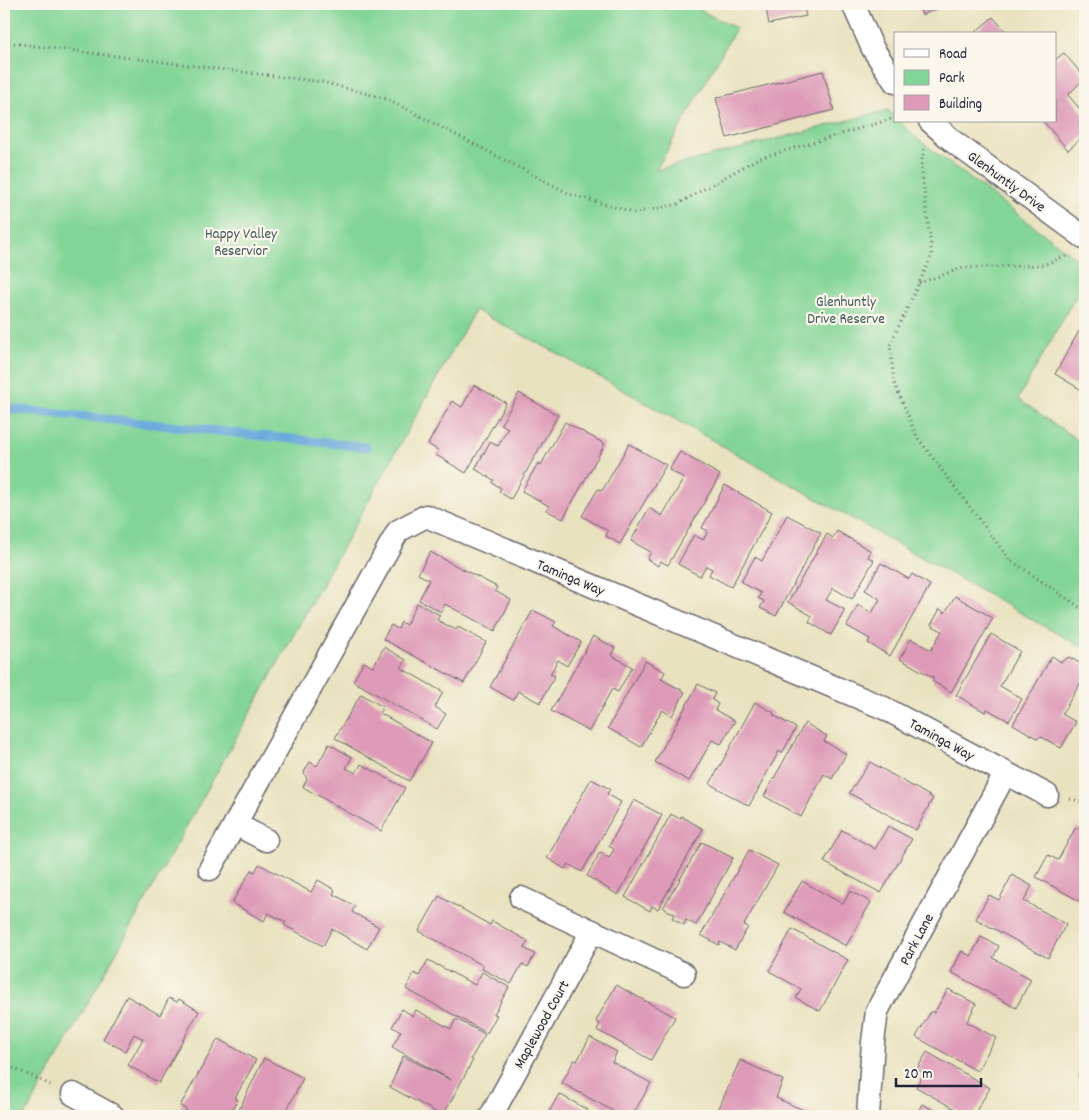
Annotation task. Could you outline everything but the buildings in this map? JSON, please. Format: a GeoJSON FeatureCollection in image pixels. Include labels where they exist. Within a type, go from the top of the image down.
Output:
{"type":"FeatureCollection","features":[{"type":"Feature","properties":{"kind":"street"},"geometry":{"type":"LineString","coordinates":[[853,4],[872,49],[894,81]]}},
{"type":"Feature","properties":{"kind":"street","name":"Glenhuntly Drive"},"geometry":{"type":"LineString","coordinates":[[931,122],[956,143],[1085,238]]}},
{"type":"Feature","properties":{"kind":"street","name":"Taminga Way"},"geometry":{"type":"LineString","coordinates":[[210,869],[398,531],[426,516],[884,708],[1047,795]]}},
{"type":"Feature","properties":{"kind":"street","name":"Park Lane"},"geometry":{"type":"LineString","coordinates":[[868,1116],[877,1011],[1005,774]]}},
{"type":"Feature","properties":{"kind":"street"},"geometry":{"type":"LineString","coordinates":[[235,824],[266,840]]}},
{"type":"Feature","properties":{"kind":"street"},"geometry":{"type":"LineString","coordinates":[[521,898],[684,974]]}},
{"type":"Feature","properties":{"kind":"street","name":"Maplewood Court"},"geometry":{"type":"LineString","coordinates":[[491,1116],[592,932]]}},
{"type":"Feature","properties":{"kind":"street"},"geometry":{"type":"LineString","coordinates":[[73,1094],[113,1116]]}},
{"type":"Feature","properties":{"kind":"path"},"geometry":{"type":"LineString","coordinates":[[4,42],[322,82],[387,99],[570,194],[634,213],[678,204],[757,160],[894,118]]}},
{"type":"Feature","properties":{"kind":"path"},"geometry":{"type":"LineString","coordinates":[[924,147],[921,165],[932,255],[890,345],[894,382],[917,437],[1009,559],[1085,610]]}},
{"type":"Feature","properties":{"kind":"path"},"geometry":{"type":"LineString","coordinates":[[918,283],[963,268],[1043,265],[1068,255]]}},
{"type":"Feature","properties":{"kind":"path"},"geometry":{"type":"LineString","coordinates":[[4,1064],[73,1094]]}},
{"type":"Feature","properties":{"kind":"green space","name":"Happy Valley Reservior"},"geometry":{"type":"Polygon","coordinates":[[[4,4],[687,4],[736,28],[656,170],[888,110],[894,116],[894,122],[900,122],[915,137],[1085,265],[1085,280],[1018,399],[1085,445],[1085,649],[553,351],[475,310],[25,1116],[4,1116],[4,4]]]}},
{"type":"Feature","properties":{"kind":"waterway"},"geometry":{"type":"LineString","coordinates":[[4,408],[366,447]]}},
{"type":"Feature","properties":{"kind":"park label","name":"Glenhuntly Drive Reserve"},"geometry":{"type":"Point","coordinates":[846,310]}}]}
